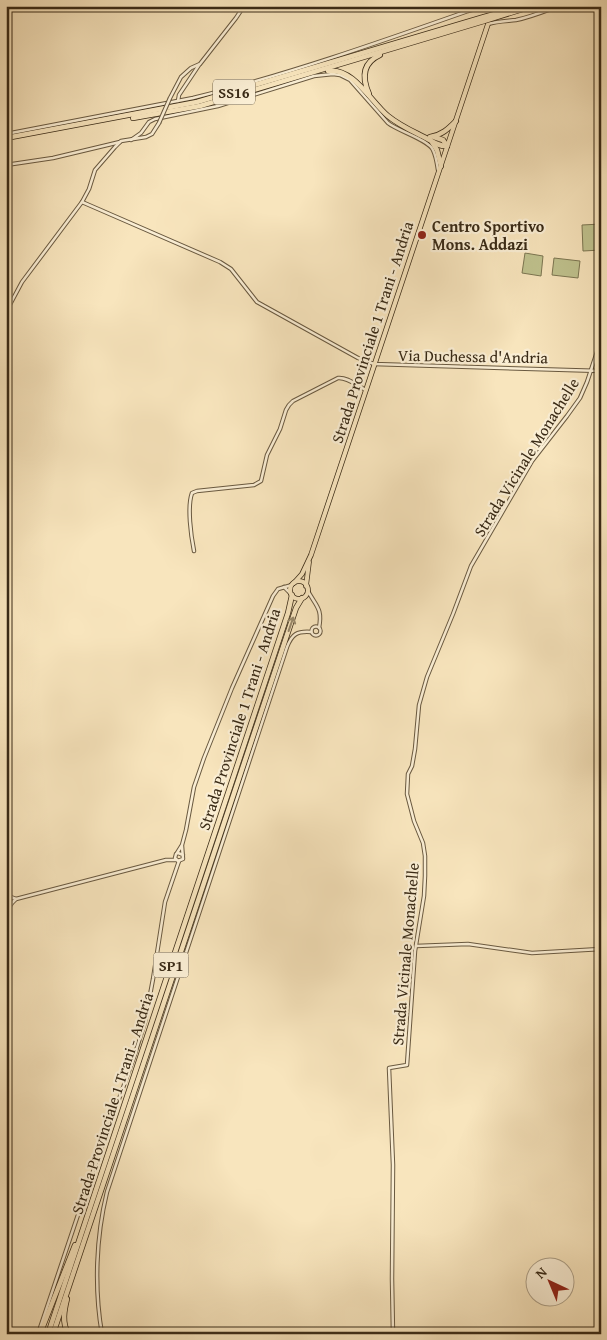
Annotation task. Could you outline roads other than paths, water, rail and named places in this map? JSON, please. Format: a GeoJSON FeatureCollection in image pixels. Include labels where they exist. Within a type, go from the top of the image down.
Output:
{"type":"FeatureCollection","features":[{"type":"Feature","properties":{"kind":"highway","name":"SS16"},"geometry":{"type":"LineString","coordinates":[[6,140],[200,106],[485,21],[519,6]]}},
{"type":"Feature","properties":{"kind":"highway","name":"SS16"},"geometry":{"type":"LineString","coordinates":[[510,11],[533,6]]}},
{"type":"Feature","properties":{"kind":"highway","name":"SS16"},"geometry":{"type":"LineString","coordinates":[[6,140],[204,100],[485,21]]}},
{"type":"Feature","properties":{"kind":"highway","name":"SS16"},"geometry":{"type":"LineString","coordinates":[[370,98],[364,84],[364,79],[367,66],[371,61],[382,54],[421,40]]}},
{"type":"Feature","properties":{"kind":"highway","name":"SS16"},"geometry":{"type":"LineString","coordinates":[[307,74],[334,70],[350,76],[388,117],[422,136],[443,140],[447,146]]}},
{"type":"Feature","properties":{"kind":"highway"},"geometry":{"type":"LineString","coordinates":[[441,166],[438,150],[431,139],[448,130],[456,121]]}},
{"type":"Feature","properties":{"kind":"highway","name":"Strada Provinciale 1 Trani - Andria"},"geometry":{"type":"LineString","coordinates":[[48,1334],[288,613],[291,594]]}},
{"type":"Feature","properties":{"kind":"highway","name":"Strada Provinciale 1 Trani - Andria"},"geometry":{"type":"LineString","coordinates":[[53,1334],[296,608],[302,598]]}},
{"type":"Feature","properties":{"kind":"highway"},"geometry":{"type":"LineString","coordinates":[[39,1334],[86,1219]]}},
{"type":"Feature","properties":{"kind":"highway"},"geometry":{"type":"LineString","coordinates":[[68,1334],[64,1325],[64,1309],[72,1274]]}},
{"type":"Feature","properties":{"kind":"main road","name":"SP1"},"geometry":{"type":"LineString","coordinates":[[447,146],[485,21],[494,7]]}},
{"type":"Feature","properties":{"kind":"main road","name":"Strada Provinciale 1 Trani - Andria"},"geometry":{"type":"LineString","coordinates":[[311,555],[306,595],[296,599],[291,594],[291,587],[302,574],[311,555],[447,146]]}},
{"type":"Feature","properties":{"kind":"main road"},"geometry":{"type":"LineString","coordinates":[[293,584],[300,582],[307,588]]}},
{"type":"Feature","properties":{"kind":"street"},"geometry":{"type":"LineString","coordinates":[[178,101],[179,96],[200,64],[244,6]]}},
{"type":"Feature","properties":{"kind":"street"},"geometry":{"type":"LineString","coordinates":[[485,21],[496,22],[518,19],[559,6]]}},
{"type":"Feature","properties":{"kind":"street"},"geometry":{"type":"LineString","coordinates":[[6,134],[219,92],[333,57],[468,11],[482,7],[494,7]]}},
{"type":"Feature","properties":{"kind":"street"},"geometry":{"type":"LineString","coordinates":[[6,164],[53,158],[146,137],[152,134],[160,123],[181,77],[191,68],[200,64]]}},
{"type":"Feature","properties":{"kind":"street"},"geometry":{"type":"LineString","coordinates":[[131,140],[141,133],[149,122],[155,119],[218,106],[314,76],[333,74],[350,80],[388,123],[428,143],[433,150],[439,172]]}},
{"type":"Feature","properties":{"kind":"street"},"geometry":{"type":"LineString","coordinates":[[6,312],[26,276],[82,202],[89,189],[95,170],[121,142]]}},
{"type":"Feature","properties":{"kind":"street"},"geometry":{"type":"LineString","coordinates":[[82,202],[220,262],[231,269],[257,302],[358,358],[374,364]]}},
{"type":"Feature","properties":{"kind":"street","name":"Strada Vicinale Monachelle"},"geometry":{"type":"LineString","coordinates":[[393,1334],[393,1165],[389,1068],[407,1065],[416,946],[424,896],[425,856],[407,794],[408,774],[416,749],[419,705],[427,676],[471,566],[532,462],[580,398],[601,340]]}},
{"type":"Feature","properties":{"kind":"street","name":"Via Duchessa d'Andria"},"geometry":{"type":"LineString","coordinates":[[374,364],[601,371]]}},
{"type":"Feature","properties":{"kind":"street"},"geometry":{"type":"LineString","coordinates":[[194,551],[191,535],[192,493],[197,490],[254,484],[260,481],[267,456],[280,429],[286,410],[293,401],[338,378],[345,378],[366,390]]}},
{"type":"Feature","properties":{"kind":"street"},"geometry":{"type":"LineString","coordinates":[[166,860],[176,854],[182,845],[194,787],[204,758],[269,602],[275,592],[293,584]]}},
{"type":"Feature","properties":{"kind":"street"},"geometry":{"type":"LineString","coordinates":[[284,587],[291,594]]}},
{"type":"Feature","properties":{"kind":"street"},"geometry":{"type":"LineString","coordinates":[[102,1334],[98,1296],[98,1261],[107,1192],[287,647],[292,637],[297,634],[311,632],[314,635],[318,635],[320,632],[318,628],[320,610],[307,588]]}},
{"type":"Feature","properties":{"kind":"street"},"geometry":{"type":"LineString","coordinates":[[311,632],[314,627],[318,628]]}},
{"type":"Feature","properties":{"kind":"street"},"geometry":{"type":"LineString","coordinates":[[6,898],[16,898],[166,860],[182,859],[182,845]]}},
{"type":"Feature","properties":{"kind":"street"},"geometry":{"type":"LineString","coordinates":[[176,854],[181,853],[183,855]]}},
{"type":"Feature","properties":{"kind":"street"},"geometry":{"type":"LineString","coordinates":[[39,1334],[145,1022],[165,902],[178,860],[176,854]]}},
{"type":"Feature","properties":{"kind":"street"},"geometry":{"type":"LineString","coordinates":[[6,912],[16,898]]}},
{"type":"Feature","properties":{"kind":"street"},"geometry":{"type":"LineString","coordinates":[[416,946],[468,944],[532,953],[601,948]]}},
{"type":"Feature","properties":{"kind":"place","name":"Centro Sportivo Mons. Addazi"},"geometry":{"type":"Point","coordinates":[422,235]}}]}
